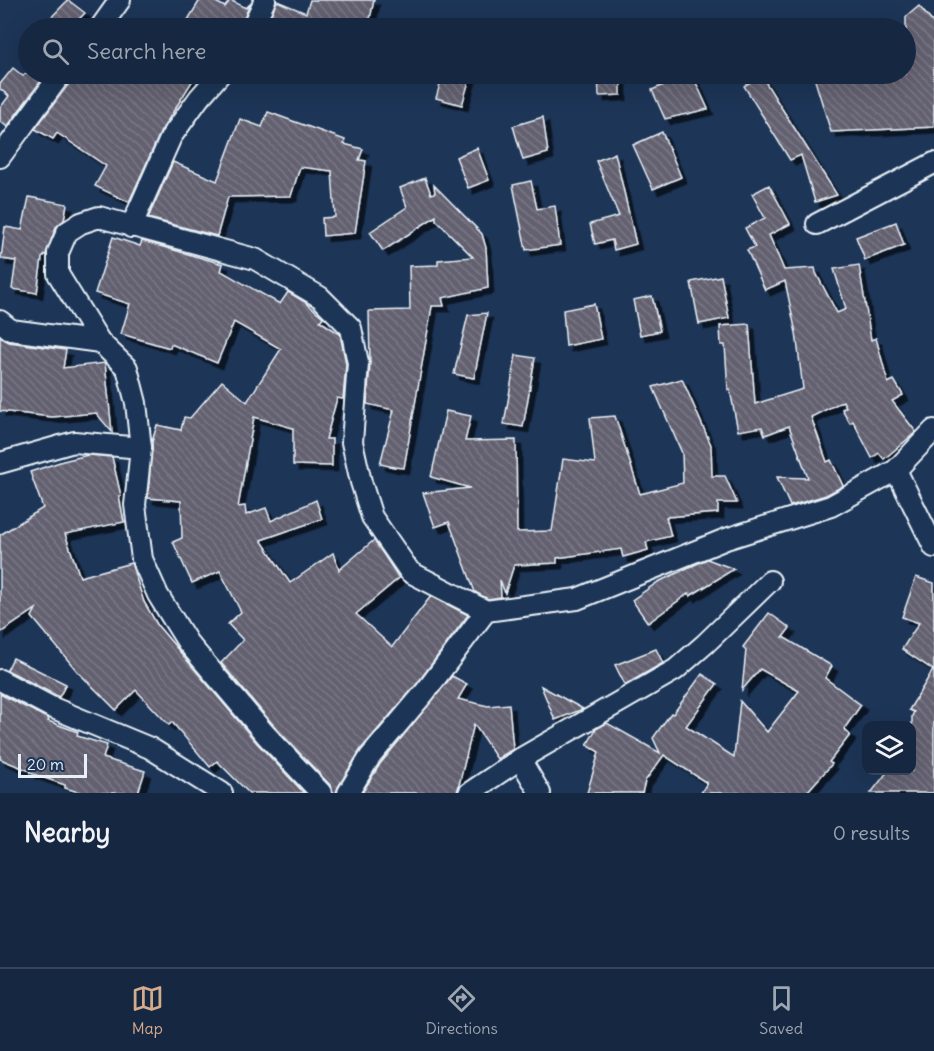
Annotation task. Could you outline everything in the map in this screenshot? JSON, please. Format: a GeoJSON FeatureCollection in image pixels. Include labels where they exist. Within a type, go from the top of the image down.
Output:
{"type":"FeatureCollection","features":[{"type":"Feature","properties":{"kind":"street"},"geometry":{"type":"LineString","coordinates":[[107,18],[120,0]]}},
{"type":"Feature","properties":{"kind":"street"},"geometry":{"type":"LineString","coordinates":[[257,18],[265,0]]}},
{"type":"Feature","properties":{"kind":"street"},"geometry":{"type":"LineString","coordinates":[[0,157],[54,84]]}},
{"type":"Feature","properties":{"kind":"street"},"geometry":{"type":"LineString","coordinates":[[131,227],[171,137],[211,84]]}},
{"type":"Feature","properties":{"kind":"street"},"geometry":{"type":"LineString","coordinates":[[817,224],[934,163]]}},
{"type":"Feature","properties":{"kind":"street"},"geometry":{"type":"LineString","coordinates":[[321,793],[266,735],[188,643],[158,596],[142,559],[135,505],[141,448],[136,403],[127,368],[100,342],[58,274],[58,253],[67,232],[81,223],[99,218],[255,259],[320,297],[351,328],[358,363],[352,442],[372,517],[410,572],[486,610],[577,598],[726,539],[831,507],[896,470],[934,430]]}},
{"type":"Feature","properties":{"kind":"street"},"geometry":{"type":"LineString","coordinates":[[0,321],[11,330],[100,342]]}},
{"type":"Feature","properties":{"kind":"street"},"geometry":{"type":"LineString","coordinates":[[0,463],[74,442],[141,448]]}},
{"type":"Feature","properties":{"kind":"street"},"geometry":{"type":"LineString","coordinates":[[896,470],[934,548]]}},
{"type":"Feature","properties":{"kind":"street"},"geometry":{"type":"LineString","coordinates":[[469,793],[520,759],[675,670],[770,581]]}},
{"type":"Feature","properties":{"kind":"street"},"geometry":{"type":"LineString","coordinates":[[348,793],[370,757],[425,692],[486,610]]}},
{"type":"Feature","properties":{"kind":"street"},"geometry":{"type":"LineString","coordinates":[[0,681],[51,706],[150,748],[222,793]]}},
{"type":"Feature","properties":{"kind":"street"},"geometry":{"type":"LineString","coordinates":[[520,759],[540,793]]}},
{"type":"Feature","properties":{"kind":"building"},"geometry":{"type":"Polygon","coordinates":[[[68,0],[85,13],[80,18],[51,18],[68,0]]]}},
{"type":"Feature","properties":{"kind":"building"},"geometry":{"type":"Polygon","coordinates":[[[200,0],[212,0],[225,7],[230,0],[246,8],[250,4],[244,18],[189,18],[200,0]]]}},
{"type":"Feature","properties":{"kind":"building"},"geometry":{"type":"Polygon","coordinates":[[[310,0],[374,0],[370,18],[269,18],[277,1],[306,13],[310,0]]]}},
{"type":"Feature","properties":{"kind":"building"},"geometry":{"type":"Polygon","coordinates":[[[919,6],[934,24],[934,127],[831,132],[816,84],[916,84],[916,18],[906,17],[919,6]]]}},
{"type":"Feature","properties":{"kind":"building"},"geometry":{"type":"Polygon","coordinates":[[[13,68],[18,72],[18,84],[39,84],[7,127],[0,121],[0,108],[9,96],[0,89],[0,84],[13,68]]]}},
{"type":"Feature","properties":{"kind":"building"},"geometry":{"type":"Polygon","coordinates":[[[69,84],[190,84],[161,131],[129,202],[95,186],[106,166],[57,133],[53,139],[35,129],[69,84]]]}},
{"type":"Feature","properties":{"kind":"building"},"geometry":{"type":"Polygon","coordinates":[[[440,84],[468,84],[462,105],[436,98],[440,84]]]}},
{"type":"Feature","properties":{"kind":"building"},"geometry":{"type":"Polygon","coordinates":[[[598,84],[621,84],[621,95],[599,96],[598,84]]]}},
{"type":"Feature","properties":{"kind":"building"},"geometry":{"type":"Polygon","coordinates":[[[666,84],[697,84],[708,109],[665,119],[652,90],[666,84]]]}},
{"type":"Feature","properties":{"kind":"building"},"geometry":{"type":"Polygon","coordinates":[[[767,84],[837,195],[815,202],[801,155],[790,160],[744,86],[767,84]]]}},
{"type":"Feature","properties":{"kind":"building"},"geometry":{"type":"Polygon","coordinates":[[[268,112],[345,140],[344,144],[363,149],[359,160],[366,161],[355,233],[323,236],[322,218],[335,217],[332,171],[300,167],[291,196],[228,197],[217,236],[148,218],[173,162],[217,181],[240,119],[262,127],[268,112]]]}},
{"type":"Feature","properties":{"kind":"building"},"geometry":{"type":"Polygon","coordinates":[[[543,117],[548,153],[523,160],[513,126],[543,117]]]}},
{"type":"Feature","properties":{"kind":"building"},"geometry":{"type":"Polygon","coordinates":[[[662,132],[681,177],[653,189],[633,145],[662,132]]]}},
{"type":"Feature","properties":{"kind":"building"},"geometry":{"type":"Polygon","coordinates":[[[477,148],[489,180],[468,188],[456,157],[477,148]]]}},
{"type":"Feature","properties":{"kind":"building"},"geometry":{"type":"Polygon","coordinates":[[[615,153],[636,244],[614,250],[612,240],[595,244],[590,224],[619,216],[596,161],[615,153]]]}},
{"type":"Feature","properties":{"kind":"building"},"geometry":{"type":"Polygon","coordinates":[[[425,178],[431,194],[435,193],[434,185],[482,234],[486,248],[488,288],[442,298],[444,306],[432,306],[404,468],[380,464],[394,410],[367,404],[370,364],[369,311],[410,310],[409,266],[438,265],[438,260],[473,257],[436,220],[436,216],[383,251],[370,232],[407,207],[400,188],[425,178]]]}},
{"type":"Feature","properties":{"kind":"building"},"geometry":{"type":"Polygon","coordinates":[[[531,181],[537,209],[555,206],[560,245],[526,250],[513,185],[531,181]]]}},
{"type":"Feature","properties":{"kind":"building"},"geometry":{"type":"Polygon","coordinates":[[[769,185],[790,224],[769,235],[784,270],[815,268],[837,313],[846,309],[834,269],[859,265],[871,340],[876,338],[888,383],[894,380],[903,395],[892,401],[916,432],[884,459],[879,453],[872,458],[853,421],[850,423],[842,409],[846,407],[843,401],[811,417],[827,462],[831,460],[843,486],[826,495],[790,506],[777,477],[808,478],[789,426],[765,435],[762,427],[738,431],[730,390],[728,390],[725,345],[721,345],[720,326],[749,324],[755,404],[803,389],[796,333],[785,281],[765,290],[747,250],[755,247],[745,228],[765,218],[752,194],[769,185]]]}},
{"type":"Feature","properties":{"kind":"building"},"geometry":{"type":"Polygon","coordinates":[[[29,197],[67,204],[64,220],[56,227],[46,254],[42,258],[37,293],[12,289],[16,261],[1,259],[5,227],[22,230],[29,197]]]}},
{"type":"Feature","properties":{"kind":"building"},"geometry":{"type":"Polygon","coordinates":[[[896,222],[904,245],[865,260],[856,237],[896,222]]]}},
{"type":"Feature","properties":{"kind":"building"},"geometry":{"type":"Polygon","coordinates":[[[113,237],[140,246],[142,241],[223,264],[221,271],[280,304],[288,292],[305,302],[323,317],[320,321],[340,334],[346,364],[343,399],[337,398],[326,439],[332,439],[332,466],[293,465],[293,428],[254,417],[238,507],[245,506],[246,515],[266,508],[271,521],[316,500],[322,519],[261,540],[290,583],[333,553],[339,570],[374,540],[399,578],[356,614],[392,647],[431,596],[468,615],[416,685],[361,749],[336,793],[333,793],[330,785],[275,727],[221,663],[243,640],[228,624],[241,612],[220,571],[192,583],[173,542],[182,538],[181,501],[148,498],[152,442],[157,425],[181,430],[184,417],[190,418],[222,381],[247,402],[281,349],[234,322],[217,363],[171,344],[170,348],[121,334],[130,304],[95,293],[113,237]]]}},
{"type":"Feature","properties":{"kind":"building"},"geometry":{"type":"Polygon","coordinates":[[[721,276],[729,318],[699,324],[691,282],[721,276]]]}},
{"type":"Feature","properties":{"kind":"building"},"geometry":{"type":"Polygon","coordinates":[[[652,296],[660,331],[640,335],[633,300],[652,296]]]}},
{"type":"Feature","properties":{"kind":"building"},"geometry":{"type":"Polygon","coordinates":[[[594,304],[601,339],[566,346],[563,310],[594,304]]]}},
{"type":"Feature","properties":{"kind":"building"},"geometry":{"type":"Polygon","coordinates":[[[487,313],[474,378],[454,374],[468,315],[487,313]]]}},
{"type":"Feature","properties":{"kind":"building"},"geometry":{"type":"Polygon","coordinates":[[[0,337],[9,342],[66,350],[63,368],[105,363],[112,432],[96,413],[52,417],[0,411],[0,337]]]}},
{"type":"Feature","properties":{"kind":"building"},"geometry":{"type":"Polygon","coordinates":[[[516,355],[535,358],[523,427],[504,424],[516,355]]]}},
{"type":"Feature","properties":{"kind":"building"},"geometry":{"type":"Polygon","coordinates":[[[682,379],[711,445],[712,476],[725,476],[737,503],[718,503],[718,513],[666,517],[671,536],[646,542],[648,550],[623,557],[621,549],[557,558],[557,563],[514,565],[505,593],[500,580],[501,597],[488,599],[475,592],[449,522],[435,527],[423,493],[470,488],[431,477],[446,411],[471,416],[465,441],[516,440],[517,532],[552,531],[563,459],[595,463],[590,418],[615,416],[640,494],[683,483],[682,453],[653,387],[682,379]]]}},
{"type":"Feature","properties":{"kind":"building"},"geometry":{"type":"Polygon","coordinates":[[[88,455],[112,457],[124,522],[65,534],[80,577],[131,563],[144,602],[158,626],[257,743],[304,793],[249,793],[217,761],[210,767],[172,722],[169,725],[136,690],[116,710],[77,671],[32,617],[36,609],[0,633],[0,535],[43,508],[30,472],[88,455]]]}},
{"type":"Feature","properties":{"kind":"building"},"geometry":{"type":"Polygon","coordinates":[[[707,559],[734,569],[690,596],[689,593],[648,623],[632,600],[658,582],[707,559]]]}},
{"type":"Feature","properties":{"kind":"building"},"geometry":{"type":"Polygon","coordinates":[[[916,577],[934,583],[934,793],[871,793],[885,775],[916,775],[916,721],[912,721],[914,712],[909,710],[933,670],[902,649],[919,623],[902,617],[916,577]]]}},
{"type":"Feature","properties":{"kind":"building"},"geometry":{"type":"Polygon","coordinates":[[[769,613],[790,628],[783,637],[832,666],[825,678],[861,705],[844,729],[850,735],[829,762],[832,764],[806,793],[701,793],[707,783],[664,755],[645,781],[642,793],[587,793],[599,752],[587,745],[596,729],[607,723],[660,753],[653,738],[702,674],[717,684],[686,726],[734,757],[740,701],[767,732],[799,691],[760,669],[742,690],[746,650],[743,647],[769,613]]]}},
{"type":"Feature","properties":{"kind":"building"},"geometry":{"type":"Polygon","coordinates":[[[656,649],[663,663],[625,685],[615,665],[656,649]]]}},
{"type":"Feature","properties":{"kind":"building"},"geometry":{"type":"Polygon","coordinates":[[[13,658],[66,684],[59,697],[7,670],[13,658]]]}},
{"type":"Feature","properties":{"kind":"building"},"geometry":{"type":"Polygon","coordinates":[[[452,676],[467,684],[458,699],[488,706],[509,704],[513,749],[497,759],[474,724],[457,793],[362,793],[380,764],[452,676]]]}},
{"type":"Feature","properties":{"kind":"building"},"geometry":{"type":"Polygon","coordinates":[[[541,686],[583,709],[555,720],[541,686]]]}},
{"type":"Feature","properties":{"kind":"building"},"geometry":{"type":"Polygon","coordinates":[[[0,694],[49,719],[48,721],[78,732],[77,736],[107,745],[103,758],[145,771],[138,793],[82,793],[65,788],[65,785],[30,773],[30,771],[0,759],[0,694]]]}}]}
